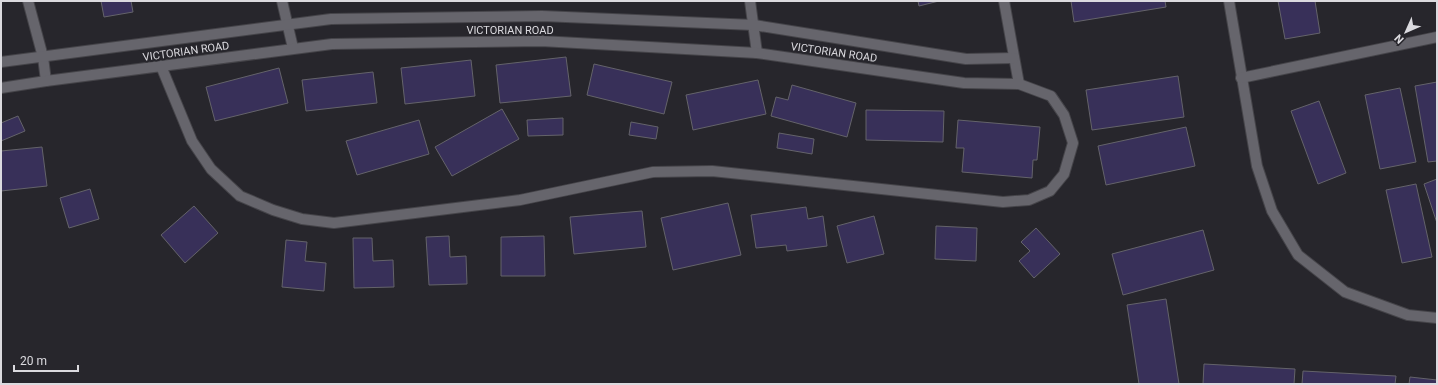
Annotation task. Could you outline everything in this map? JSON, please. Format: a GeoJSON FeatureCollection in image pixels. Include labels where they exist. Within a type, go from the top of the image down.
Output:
{"type":"FeatureCollection","features":[{"type":"Feature","properties":{"kind":"lane"},"geometry":{"type":"LineString","coordinates":[[28,1],[42,57],[46,81]]}},
{"type":"Feature","properties":{"kind":"lane"},"geometry":{"type":"LineString","coordinates":[[282,1],[286,24],[293,48]]}},
{"type":"Feature","properties":{"kind":"lane"},"geometry":{"type":"LineString","coordinates":[[750,1],[757,53]]}},
{"type":"Feature","properties":{"kind":"lane"},"geometry":{"type":"LineString","coordinates":[[1004,1],[1019,84]]}},
{"type":"Feature","properties":{"kind":"lane"},"geometry":{"type":"LineString","coordinates":[[1229,1],[1241,78],[1258,166],[1272,211],[1298,255],[1345,292],[1408,315],[1437,318]]}},
{"type":"Feature","properties":{"kind":"lane","name":"VICTORIAN ROAD"},"geometry":{"type":"LineString","coordinates":[[1,62],[331,19],[542,16],[754,25],[966,59],[1014,58]]}},
{"type":"Feature","properties":{"kind":"lane"},"geometry":{"type":"LineString","coordinates":[[1241,78],[1437,37]]}},
{"type":"Feature","properties":{"kind":"lane","name":"VICTORIAN ROAD"},"geometry":{"type":"LineString","coordinates":[[1,88],[46,81],[293,48],[332,44],[541,41],[757,53],[964,83],[1019,84],[1051,96],[1064,115],[1073,143],[1064,174],[1050,191],[1029,200],[1003,202],[712,171],[653,172],[520,200],[334,223],[302,219],[273,210],[240,196],[211,169],[192,141],[161,66]]}},
{"type":"Feature","properties":{"kind":"building"},"geometry":{"type":"Polygon","coordinates":[[[101,1],[131,1],[133,12],[104,17],[101,1]]]}},
{"type":"Feature","properties":{"kind":"building"},"geometry":{"type":"Polygon","coordinates":[[[918,1],[939,1],[919,6],[918,1]]]}},
{"type":"Feature","properties":{"kind":"building"},"geometry":{"type":"Polygon","coordinates":[[[1071,1],[1165,1],[1166,7],[1074,22],[1071,1]]]}},
{"type":"Feature","properties":{"kind":"building"},"geometry":{"type":"Polygon","coordinates":[[[1278,1],[1315,1],[1320,33],[1285,39],[1278,1]]]}},
{"type":"Feature","properties":{"kind":"building"},"geometry":{"type":"Polygon","coordinates":[[[566,57],[571,96],[500,103],[496,65],[566,57]]]}},
{"type":"Feature","properties":{"kind":"building"},"geometry":{"type":"Polygon","coordinates":[[[471,60],[475,96],[405,104],[401,68],[471,60]]]}},
{"type":"Feature","properties":{"kind":"building"},"geometry":{"type":"Polygon","coordinates":[[[594,64],[672,82],[664,114],[587,95],[594,64]]]}},
{"type":"Feature","properties":{"kind":"building"},"geometry":{"type":"Polygon","coordinates":[[[279,68],[288,103],[215,121],[206,87],[279,68]]]}},
{"type":"Feature","properties":{"kind":"building"},"geometry":{"type":"Polygon","coordinates":[[[373,72],[377,103],[306,111],[302,80],[373,72]]]}},
{"type":"Feature","properties":{"kind":"building"},"geometry":{"type":"Polygon","coordinates":[[[1178,76],[1184,117],[1092,130],[1086,90],[1178,76]]]}},
{"type":"Feature","properties":{"kind":"building"},"geometry":{"type":"Polygon","coordinates":[[[758,80],[766,114],[693,130],[686,95],[758,80]]]}},
{"type":"Feature","properties":{"kind":"building"},"geometry":{"type":"Polygon","coordinates":[[[1437,82],[1437,161],[1428,162],[1415,86],[1437,82]]]}},
{"type":"Feature","properties":{"kind":"building"},"geometry":{"type":"Polygon","coordinates":[[[792,85],[856,103],[847,137],[771,116],[776,97],[788,100],[792,85]]]}},
{"type":"Feature","properties":{"kind":"building"},"geometry":{"type":"Polygon","coordinates":[[[1400,88],[1416,162],[1380,169],[1365,95],[1400,88]]]}},
{"type":"Feature","properties":{"kind":"building"},"geometry":{"type":"Polygon","coordinates":[[[1319,101],[1346,173],[1318,184],[1291,111],[1319,101]]]}},
{"type":"Feature","properties":{"kind":"building"},"geometry":{"type":"Polygon","coordinates":[[[502,109],[519,139],[452,176],[435,147],[502,109]]]}},
{"type":"Feature","properties":{"kind":"building"},"geometry":{"type":"Polygon","coordinates":[[[866,110],[944,111],[943,142],[866,140],[866,110]]]}},
{"type":"Feature","properties":{"kind":"building"},"geometry":{"type":"Polygon","coordinates":[[[18,116],[25,131],[1,141],[1,123],[18,116]]]}},
{"type":"Feature","properties":{"kind":"building"},"geometry":{"type":"Polygon","coordinates":[[[563,118],[563,135],[528,136],[527,120],[563,118]]]}},
{"type":"Feature","properties":{"kind":"building"},"geometry":{"type":"Polygon","coordinates":[[[419,120],[429,154],[357,175],[346,141],[419,120]]]}},
{"type":"Feature","properties":{"kind":"building"},"geometry":{"type":"Polygon","coordinates":[[[958,120],[1040,127],[1037,160],[1033,160],[1032,178],[962,172],[964,148],[956,148],[958,120]]]}},
{"type":"Feature","properties":{"kind":"building"},"geometry":{"type":"Polygon","coordinates":[[[631,122],[658,127],[656,139],[629,135],[631,122]]]}},
{"type":"Feature","properties":{"kind":"building"},"geometry":{"type":"Polygon","coordinates":[[[1186,127],[1195,166],[1106,185],[1098,146],[1186,127]]]}},
{"type":"Feature","properties":{"kind":"building"},"geometry":{"type":"Polygon","coordinates":[[[779,133],[814,139],[812,154],[777,148],[779,133]]]}},
{"type":"Feature","properties":{"kind":"building"},"geometry":{"type":"Polygon","coordinates":[[[42,147],[47,186],[1,191],[1,151],[42,147]]]}},
{"type":"Feature","properties":{"kind":"building"},"geometry":{"type":"Polygon","coordinates":[[[1437,179],[1437,223],[1424,184],[1437,179]]]}},
{"type":"Feature","properties":{"kind":"building"},"geometry":{"type":"Polygon","coordinates":[[[1416,184],[1432,257],[1402,263],[1386,190],[1416,184]]]}},
{"type":"Feature","properties":{"kind":"building"},"geometry":{"type":"Polygon","coordinates":[[[90,189],[99,219],[69,228],[60,198],[90,189]]]}},
{"type":"Feature","properties":{"kind":"building"},"geometry":{"type":"Polygon","coordinates":[[[728,203],[741,255],[673,270],[661,218],[728,203]]]}},
{"type":"Feature","properties":{"kind":"building"},"geometry":{"type":"Polygon","coordinates":[[[194,206],[218,233],[185,263],[161,235],[194,206]]]}},
{"type":"Feature","properties":{"kind":"building"},"geometry":{"type":"Polygon","coordinates":[[[806,207],[808,219],[823,216],[827,246],[787,251],[786,245],[756,248],[751,215],[806,207]]]}},
{"type":"Feature","properties":{"kind":"building"},"geometry":{"type":"Polygon","coordinates":[[[642,211],[646,247],[574,254],[570,217],[642,211]]]}},
{"type":"Feature","properties":{"kind":"building"},"geometry":{"type":"Polygon","coordinates":[[[874,216],[884,254],[847,263],[837,226],[874,216]]]}},
{"type":"Feature","properties":{"kind":"building"},"geometry":{"type":"Polygon","coordinates":[[[936,226],[977,228],[976,261],[935,259],[936,226]]]}},
{"type":"Feature","properties":{"kind":"building"},"geometry":{"type":"Polygon","coordinates":[[[1036,228],[1060,254],[1034,278],[1019,261],[1030,251],[1021,242],[1036,228]]]}},
{"type":"Feature","properties":{"kind":"building"},"geometry":{"type":"Polygon","coordinates":[[[1203,230],[1214,270],[1123,295],[1112,254],[1203,230]]]}},
{"type":"Feature","properties":{"kind":"building"},"geometry":{"type":"Polygon","coordinates":[[[449,236],[450,257],[466,256],[467,284],[429,285],[426,237],[449,236]]]}},
{"type":"Feature","properties":{"kind":"building"},"geometry":{"type":"Polygon","coordinates":[[[544,236],[545,276],[501,276],[501,237],[544,236]]]}},
{"type":"Feature","properties":{"kind":"building"},"geometry":{"type":"Polygon","coordinates":[[[353,238],[372,238],[373,261],[393,260],[394,287],[354,288],[353,238]]]}},
{"type":"Feature","properties":{"kind":"building"},"geometry":{"type":"Polygon","coordinates":[[[286,240],[307,242],[305,261],[326,263],[324,291],[282,287],[286,240]]]}},
{"type":"Feature","properties":{"kind":"building"},"geometry":{"type":"Polygon","coordinates":[[[1166,299],[1179,384],[1139,384],[1127,305],[1166,299]]]}},
{"type":"Feature","properties":{"kind":"building"},"geometry":{"type":"Polygon","coordinates":[[[1204,364],[1295,369],[1294,384],[1203,384],[1204,364]]]}},
{"type":"Feature","properties":{"kind":"building"},"geometry":{"type":"Polygon","coordinates":[[[1303,371],[1396,376],[1395,384],[1302,384],[1303,371]]]}},
{"type":"Feature","properties":{"kind":"building"},"geometry":{"type":"Polygon","coordinates":[[[1410,377],[1437,380],[1437,384],[1409,384],[1410,377]]]}}]}
